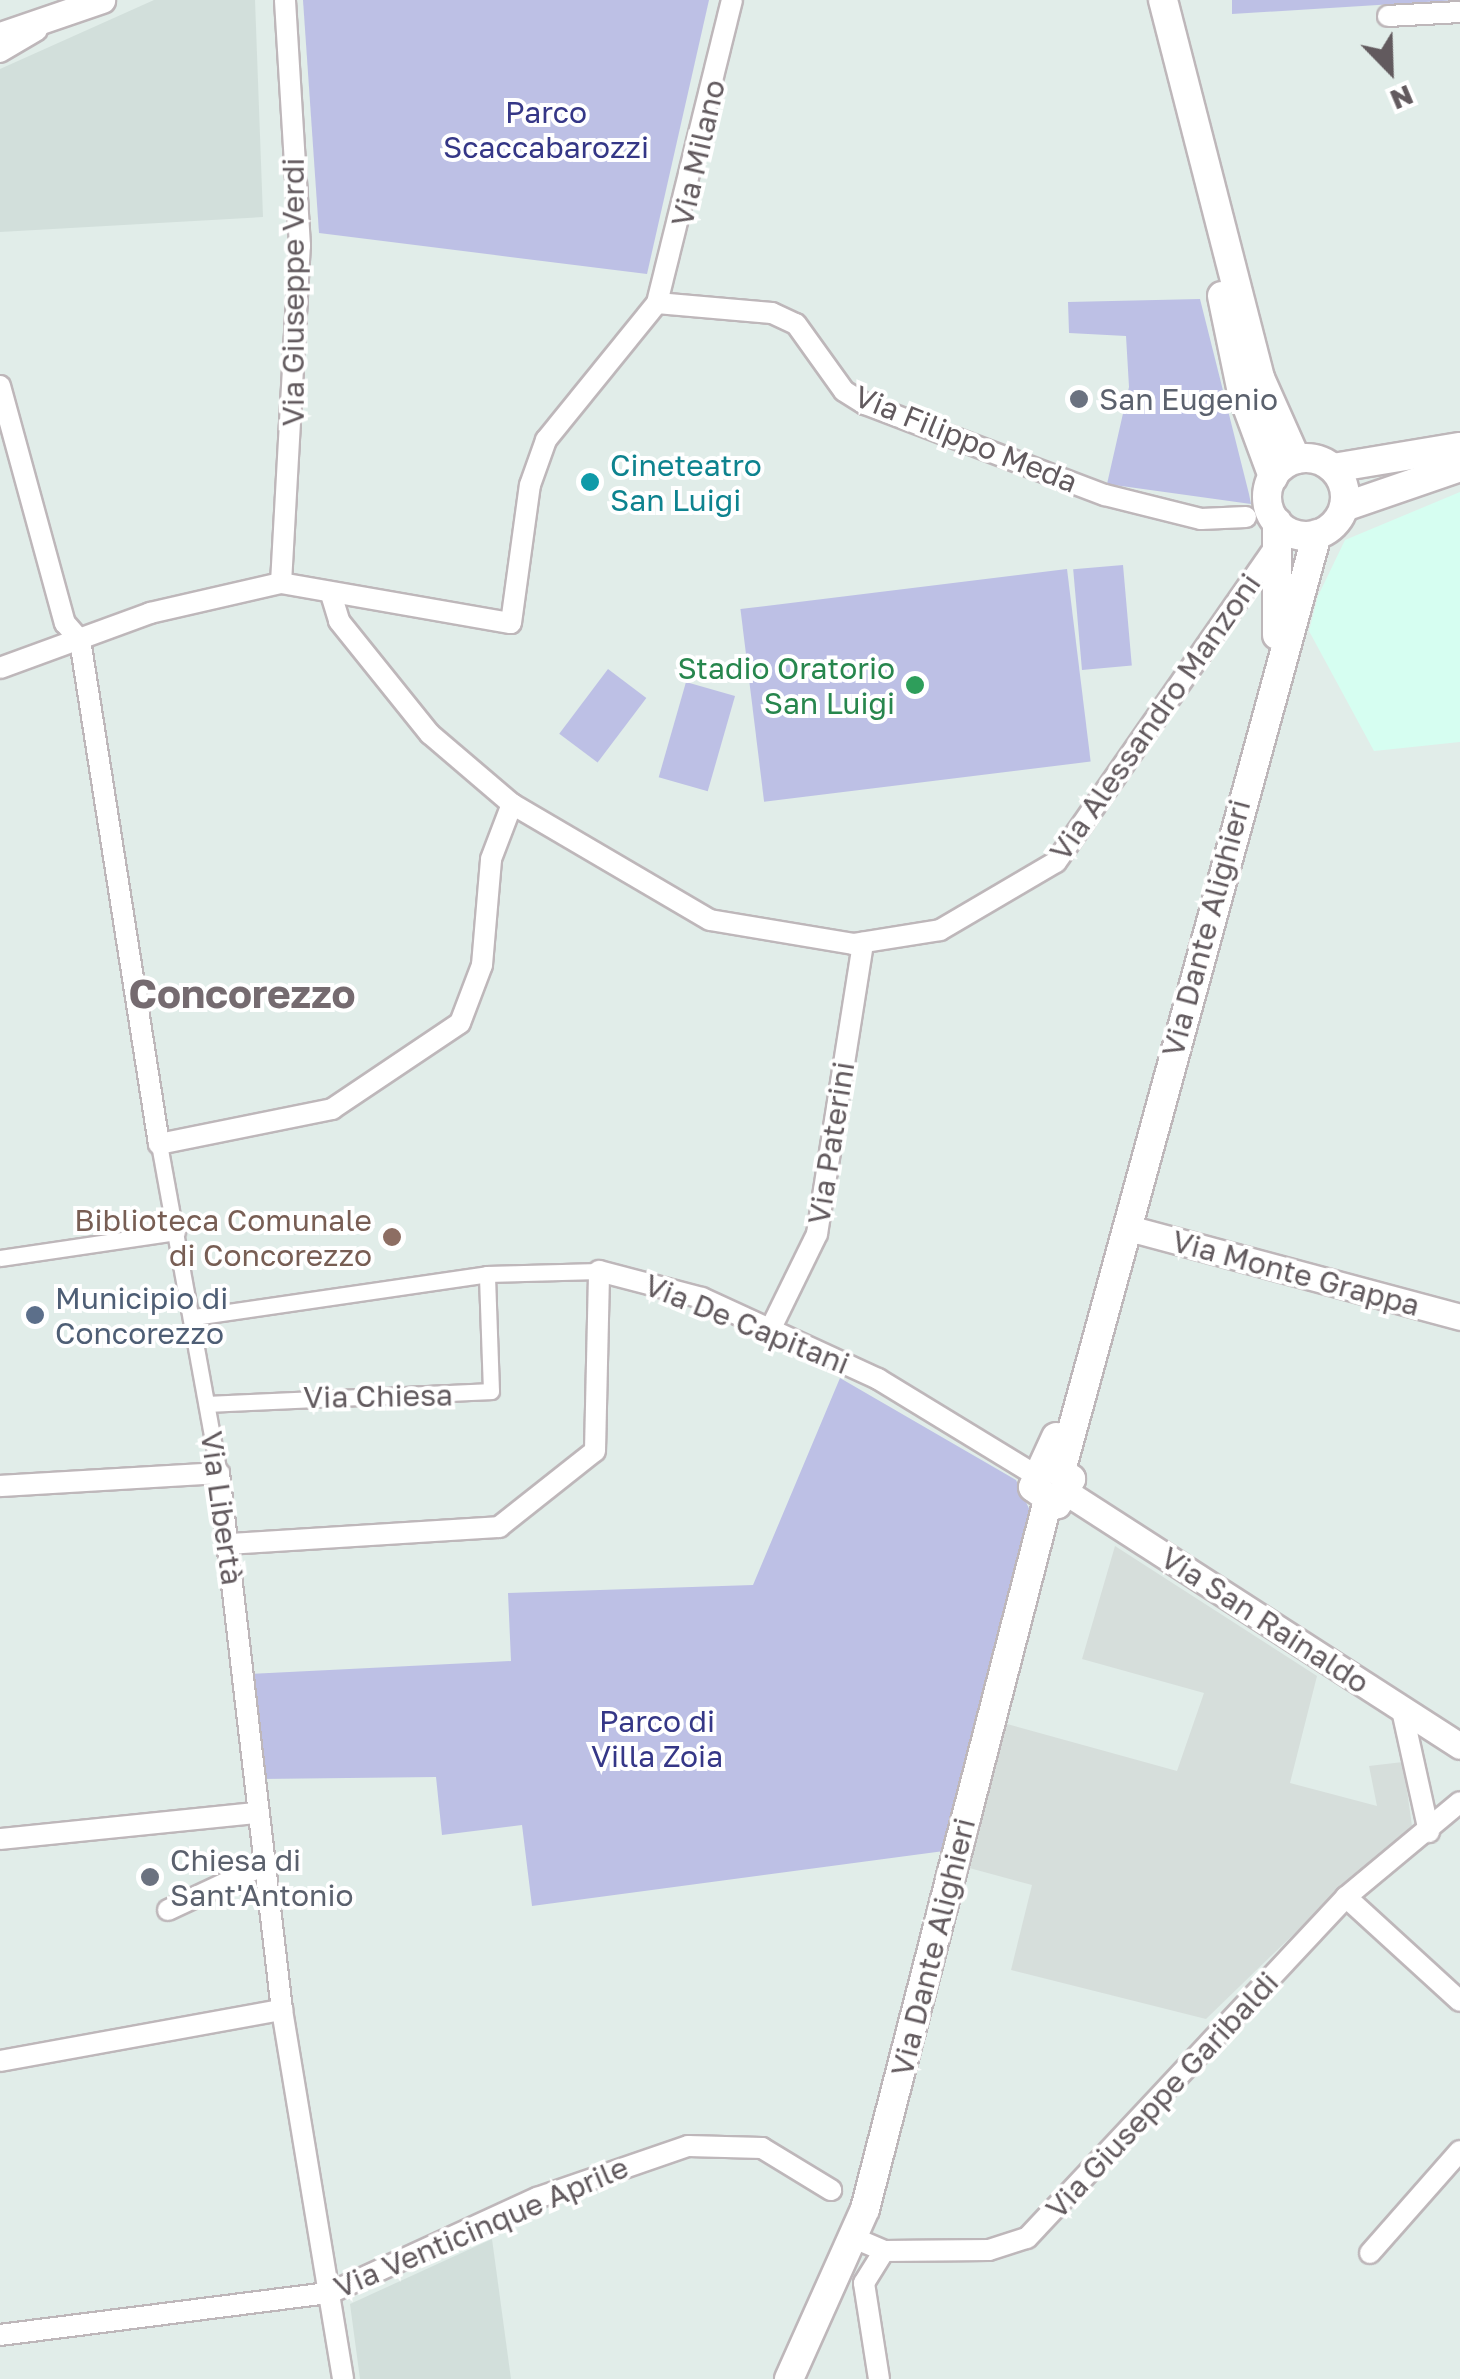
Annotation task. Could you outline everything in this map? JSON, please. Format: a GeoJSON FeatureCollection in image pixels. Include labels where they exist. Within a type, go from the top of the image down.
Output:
{"type":"FeatureCollection","features":[{"type":"Feature","properties":{"kind":"main road"},"geometry":{"type":"LineString","coordinates":[[1163,0],[1211,201],[1260,378],[1296,459]]}},
{"type":"Feature","properties":{"kind":"main road"},"geometry":{"type":"LineString","coordinates":[[1211,201],[1242,393],[1273,477],[1268,500],[1278,532],[1317,534],[1344,507],[1455,451]]}},
{"type":"Feature","properties":{"kind":"main road"},"geometry":{"type":"LineString","coordinates":[[1296,459],[1333,468],[1455,451]]}},
{"type":"Feature","properties":{"kind":"main road"},"geometry":{"type":"LineString","coordinates":[[1273,477],[1296,459]]}},
{"type":"Feature","properties":{"kind":"main road"},"geometry":{"type":"LineString","coordinates":[[1333,468],[1344,507]]}},
{"type":"Feature","properties":{"kind":"main road","name":"Via Dante Alighieri"},"geometry":{"type":"LineString","coordinates":[[1277,662],[1278,532]]}},
{"type":"Feature","properties":{"kind":"main road","name":"Via Dante Alighieri"},"geometry":{"type":"LineString","coordinates":[[1052,1481],[1132,1229],[1135,1195],[1277,662],[1317,534]]}},
{"type":"Feature","properties":{"kind":"main road","name":"Via Dante Alighieri"},"geometry":{"type":"LineString","coordinates":[[789,2379],[854,2238],[1115,1225],[1135,1195]]}},
{"type":"Feature","properties":{"kind":"street"},"geometry":{"type":"LineString","coordinates":[[0,35],[102,0]]}},
{"type":"Feature","properties":{"kind":"street","name":"Via Giuseppe Verdi"},"geometry":{"type":"LineString","coordinates":[[282,583],[300,246],[284,0]]}},
{"type":"Feature","properties":{"kind":"street","name":"Via Milano"},"geometry":{"type":"LineString","coordinates":[[657,303],[732,0]]}},
{"type":"Feature","properties":{"kind":"street"},"geometry":{"type":"LineString","coordinates":[[1388,16],[1460,12]]}},
{"type":"Feature","properties":{"kind":"street"},"geometry":{"type":"LineString","coordinates":[[0,52],[66,14]]}},
{"type":"Feature","properties":{"kind":"street"},"geometry":{"type":"LineString","coordinates":[[0,668],[80,640],[282,583],[512,623],[530,486],[546,440],[657,303]]}},
{"type":"Feature","properties":{"kind":"street","name":"Via Filippo Meda"},"geometry":{"type":"LineString","coordinates":[[657,303],[772,313],[796,324],[844,391],[865,404],[1105,495],[1201,519],[1246,517]]}},
{"type":"Feature","properties":{"kind":"street","name":"Via Libertà"},"geometry":{"type":"LineString","coordinates":[[0,386],[65,623],[80,640],[160,1144],[219,1473],[282,2010],[343,2379]]}},
{"type":"Feature","properties":{"kind":"street","name":"Via Alessandro Manzoni"},"geometry":{"type":"LineString","coordinates":[[331,594],[339,622],[430,734],[512,804],[710,920],[863,943],[940,930],[1056,862],[1278,532]]}},
{"type":"Feature","properties":{"kind":"street"},"geometry":{"type":"LineString","coordinates":[[160,1144],[332,1110],[460,1023],[482,964],[491,859],[512,804]]}},
{"type":"Feature","properties":{"kind":"street","name":"Via Paterini"},"geometry":{"type":"LineString","coordinates":[[769,1332],[818,1234],[863,943]]}},
{"type":"Feature","properties":{"kind":"street","name":"Via Monte Grappa"},"geometry":{"type":"LineString","coordinates":[[1132,1229],[1460,1317]]}},
{"type":"Feature","properties":{"kind":"street"},"geometry":{"type":"LineString","coordinates":[[0,1258],[178,1232]]}},
{"type":"Feature","properties":{"kind":"street"},"geometry":{"type":"LineString","coordinates":[[229,1544],[499,1527],[595,1451],[600,1270]]}},
{"type":"Feature","properties":{"kind":"street","name":"Via De Capitani"},"geometry":{"type":"LineString","coordinates":[[194,1317],[487,1274],[600,1270],[658,1282],[878,1378],[1052,1481]]}},
{"type":"Feature","properties":{"kind":"street","name":"Via Chiesa"},"geometry":{"type":"LineString","coordinates":[[208,1404],[491,1391],[487,1274]]}},
{"type":"Feature","properties":{"kind":"street"},"geometry":{"type":"LineString","coordinates":[[0,1486],[219,1473]]}},
{"type":"Feature","properties":{"kind":"street","name":"Via San Rainaldo"},"geometry":{"type":"LineString","coordinates":[[1052,1481],[1460,1746]]}},
{"type":"Feature","properties":{"kind":"street"},"geometry":{"type":"LineString","coordinates":[[1402,1710],[1428,1832]]}},
{"type":"Feature","properties":{"kind":"street","name":"Via Giuseppe Garibaldi"},"geometry":{"type":"LineString","coordinates":[[854,2238],[884,2251],[988,2250],[1027,2238],[1346,1897],[1460,1802]]}},
{"type":"Feature","properties":{"kind":"street"},"geometry":{"type":"LineString","coordinates":[[0,1839],[258,1814]]}},
{"type":"Feature","properties":{"kind":"street"},"geometry":{"type":"LineString","coordinates":[[168,1910],[264,1864]]}},
{"type":"Feature","properties":{"kind":"street"},"geometry":{"type":"LineString","coordinates":[[1346,1897],[1460,2001]]}},
{"type":"Feature","properties":{"kind":"street"},"geometry":{"type":"LineString","coordinates":[[0,2061],[282,2010]]}},
{"type":"Feature","properties":{"kind":"street","name":"Via Venticinque Aprile"},"geometry":{"type":"LineString","coordinates":[[0,2336],[330,2292],[562,2188],[688,2146],[762,2148],[831,2190]]}},
{"type":"Feature","properties":{"kind":"street"},"geometry":{"type":"LineString","coordinates":[[1370,2253],[1460,2152]]}},
{"type":"Feature","properties":{"kind":"street"},"geometry":{"type":"LineString","coordinates":[[879,2379],[867,2318],[864,2274],[884,2251]]}},
{"type":"Feature","properties":{"kind":"shaded area"},"geometry":{"type":"Polygon","coordinates":[[[154,0],[255,0],[263,217],[0,232],[0,69],[154,0]]]}},
{"type":"Feature","properties":{"kind":"shaded area"},"geometry":{"type":"Polygon","coordinates":[[[1460,492],[1460,742],[1374,751],[1309,631],[1318,596],[1345,540],[1460,492]]]}},
{"type":"Feature","properties":{"kind":"shaded area"},"geometry":{"type":"Polygon","coordinates":[[[1115,1546],[1317,1676],[1290,1783],[1377,1806],[1369,1766],[1403,1762],[1413,1833],[1332,1897],[1206,2019],[1011,1970],[1032,1885],[962,1866],[1000,1722],[1177,1771],[1204,1693],[1082,1659],[1115,1546]]]}},
{"type":"Feature","properties":{"kind":"shaded area"},"geometry":{"type":"Polygon","coordinates":[[[492,2239],[511,2379],[360,2379],[350,2304],[492,2239]]]}},
{"type":"Feature","properties":{"kind":"green space","name":"Parco Scaccabarozzi"},"geometry":{"type":"Polygon","coordinates":[[[303,0],[709,0],[647,274],[319,233],[303,0]]]}},
{"type":"Feature","properties":{"kind":"green space"},"geometry":{"type":"Polygon","coordinates":[[[1232,0],[1458,0],[1232,14],[1232,0]]]}},
{"type":"Feature","properties":{"kind":"green space"},"geometry":{"type":"Polygon","coordinates":[[[1200,299],[1251,504],[1107,484],[1129,387],[1126,336],[1069,333],[1068,302],[1200,299]]]}},
{"type":"Feature","properties":{"kind":"green space"},"geometry":{"type":"Polygon","coordinates":[[[1123,565],[1132,666],[1082,670],[1073,569],[1123,565]]]}},
{"type":"Feature","properties":{"kind":"green space","name":"Stadio Oratorio San Luigi"},"geometry":{"type":"Polygon","coordinates":[[[1067,569],[1091,762],[764,802],[740,609],[1067,569]]]}},
{"type":"Feature","properties":{"kind":"green space"},"geometry":{"type":"Polygon","coordinates":[[[608,669],[646,698],[598,763],[559,734],[608,669]]]}},
{"type":"Feature","properties":{"kind":"green space"},"geometry":{"type":"Polygon","coordinates":[[[686,682],[735,696],[708,791],[659,777],[686,682]]]}},
{"type":"Feature","properties":{"kind":"green space","name":"Parco di Villa Zoia"},"geometry":{"type":"Polygon","coordinates":[[[840,1378],[1016,1480],[1031,1513],[944,1851],[532,1906],[522,1825],[442,1835],[436,1777],[260,1779],[249,1674],[511,1661],[508,1593],[753,1585],[840,1378]]]}},
{"type":"Feature","properties":{"kind":"place","name":"San Eugenio"},"geometry":{"type":"Point","coordinates":[1079,399]}},
{"type":"Feature","properties":{"kind":"place","name":"Cineteatro San Luigi"},"geometry":{"type":"Point","coordinates":[590,482]}},
{"type":"Feature","properties":{"kind":"place","name":"Stadio Oratorio San Luigi"},"geometry":{"type":"Point","coordinates":[915,685]}},
{"type":"Feature","properties":{"kind":"place","name":"Biblioteca Comunale di Concorezzo"},"geometry":{"type":"Point","coordinates":[392,1237]}},
{"type":"Feature","properties":{"kind":"place","name":"Municipio di Concorezzo"},"geometry":{"type":"Point","coordinates":[35,1315]}},
{"type":"Feature","properties":{"kind":"place","name":"Chiesa di Sant'Antonio"},"geometry":{"type":"Point","coordinates":[150,1877]}},
{"type":"Feature","properties":{"kind":"district","name":"Concorezzo"},"geometry":{"type":"Point","coordinates":[242,993]}}]}
